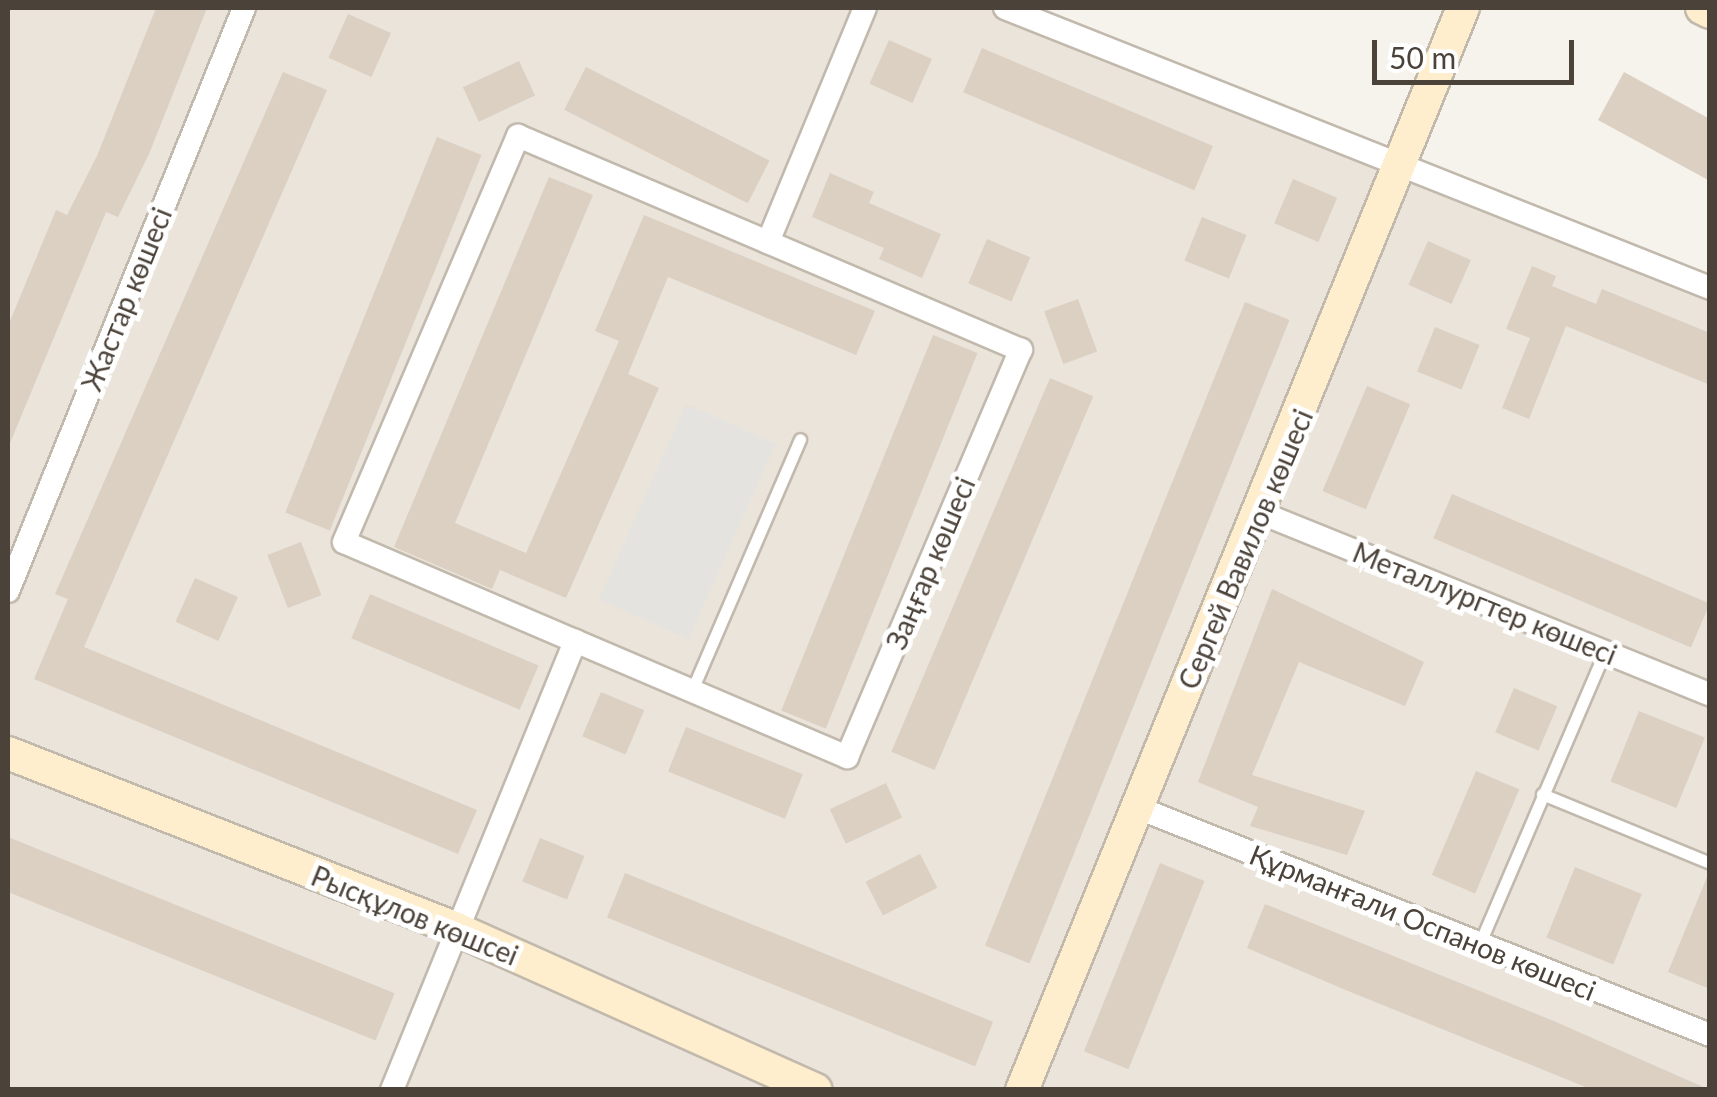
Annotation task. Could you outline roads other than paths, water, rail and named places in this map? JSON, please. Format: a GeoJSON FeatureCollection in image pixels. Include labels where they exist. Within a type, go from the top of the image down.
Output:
{"type":"FeatureCollection","features":[{"type":"Feature","properties":{"kind":"street","name":"Жастар көшесі"},"geometry":{"type":"LineString","coordinates":[[8,591],[244,8]]}},
{"type":"Feature","properties":{"kind":"street"},"geometry":{"type":"LineString","coordinates":[[768,242],[865,8]]}},
{"type":"Feature","properties":{"kind":"street"},"geometry":{"type":"LineString","coordinates":[[1005,8],[1407,160],[1710,288]]}},
{"type":"Feature","properties":{"kind":"street","name":"Сергей Вавилов көшесі"},"geometry":{"type":"LineString","coordinates":[[1022,1090],[1407,160],[1463,8]]}},
{"type":"Feature","properties":{"kind":"street"},"geometry":{"type":"LineString","coordinates":[[1702,8],[1710,12]]}},
{"type":"Feature","properties":{"kind":"street","name":"Заңғар көшесі"},"geometry":{"type":"LineString","coordinates":[[518,136],[768,242],[1021,350],[847,756],[344,542],[518,136]]}},
{"type":"Feature","properties":{"kind":"street","name":"Металлургтер көшесі"},"geometry":{"type":"LineString","coordinates":[[1261,513],[1710,694]]}},
{"type":"Feature","properties":{"kind":"street"},"geometry":{"type":"LineString","coordinates":[[392,1090],[575,640]]}},
{"type":"Feature","properties":{"kind":"street","name":"Рысқұлов көшсеі"},"geometry":{"type":"LineString","coordinates":[[8,753],[456,929],[816,1090]]}},
{"type":"Feature","properties":{"kind":"street","name":"Құрманғали Оспанов көшесі"},"geometry":{"type":"LineString","coordinates":[[1136,807],[1710,1035]]}},
{"type":"Feature","properties":{"kind":"lane"},"geometry":{"type":"LineString","coordinates":[[692,690],[800,439]]}},
{"type":"Feature","properties":{"kind":"lane"},"geometry":{"type":"LineString","coordinates":[[1479,945],[1604,650]]}},
{"type":"Feature","properties":{"kind":"lane"},"geometry":{"type":"LineString","coordinates":[[1542,794],[1710,863]]}}]}
